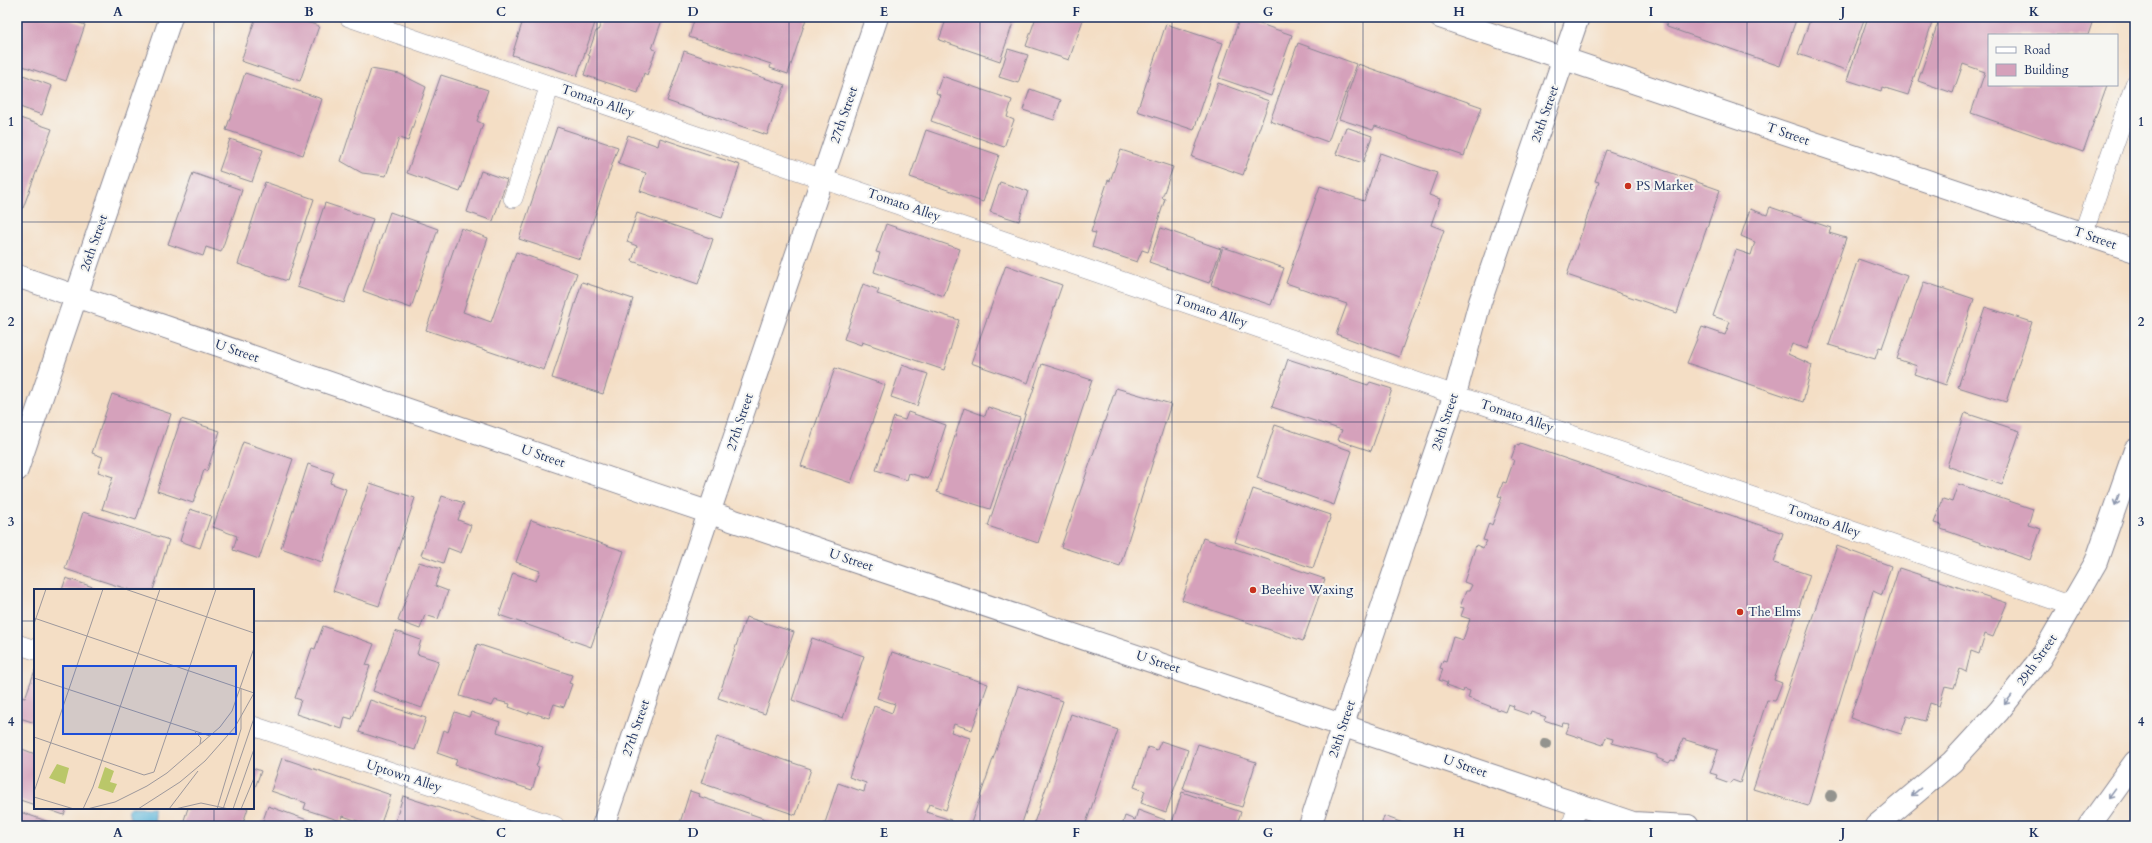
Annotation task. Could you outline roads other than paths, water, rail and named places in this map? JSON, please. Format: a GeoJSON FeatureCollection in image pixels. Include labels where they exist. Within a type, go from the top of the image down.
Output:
{"type":"FeatureCollection","features":[{"type":"Feature","properties":{"kind":"main road","name":"26th Street"},"geometry":{"type":"LineString","coordinates":[[17,470],[170,17]]}},
{"type":"Feature","properties":{"kind":"main road","name":"27th Street"},"geometry":{"type":"LineString","coordinates":[[603,826],[877,17]]}},
{"type":"Feature","properties":{"kind":"main road","name":"T Street"},"geometry":{"type":"LineString","coordinates":[[1440,17],[2135,252]]}},
{"type":"Feature","properties":{"kind":"main road","name":"28th Street"},"geometry":{"type":"LineString","coordinates":[[1310,826],[1455,394],[1480,302],[1578,17]]}},
{"type":"Feature","properties":{"kind":"main road","name":"U Street"},"geometry":{"type":"LineString","coordinates":[[17,276],[710,512],[1344,724],[1635,824],[1688,826]]}},
{"type":"Feature","properties":{"kind":"main road","name":"29th Street"},"geometry":{"type":"LineString","coordinates":[[1876,826],[1952,762],[1999,711],[2040,659],[2072,606],[2096,562],[2135,450]]}},
{"type":"Feature","properties":{"kind":"main road"},"geometry":{"type":"LineString","coordinates":[[2088,826],[2135,762]]}},
{"type":"Feature","properties":{"kind":"lane","name":"Tomato Alley"},"geometry":{"type":"LineString","coordinates":[[349,17],[822,177],[2072,606]]}},
{"type":"Feature","properties":{"kind":"lane"},"geometry":{"type":"LineString","coordinates":[[2082,234],[2135,84]]}},
{"type":"Feature","properties":{"kind":"lane"},"geometry":{"type":"LineString","coordinates":[[513,198],[550,85]]}},
{"type":"Feature","properties":{"kind":"lane"},"geometry":{"type":"LineString","coordinates":[[17,644],[34,650]]}},
{"type":"Feature","properties":{"kind":"lane","name":"Uptown Alley"},"geometry":{"type":"LineString","coordinates":[[254,726],[555,826]]}},
{"type":"Feature","properties":{"kind":"lane"},"geometry":{"type":"LineString","coordinates":[[1571,826],[1579,804]]}},
{"type":"Feature","properties":{"kind":"water"},"geometry":{"type":"Polygon","coordinates":[[[129,809],[153,809],[155,821],[151,823],[137,822],[130,817],[129,809]]]}},
{"type":"Feature","properties":{"kind":"place","name":"PS Market"},"geometry":{"type":"Point","coordinates":[1628,186]}},
{"type":"Feature","properties":{"kind":"place","name":"Beehive Waxing"},"geometry":{"type":"Point","coordinates":[1253,590]}},
{"type":"Feature","properties":{"kind":"place","name":"The Elms"},"geometry":{"type":"Point","coordinates":[1740,612]}}]}
